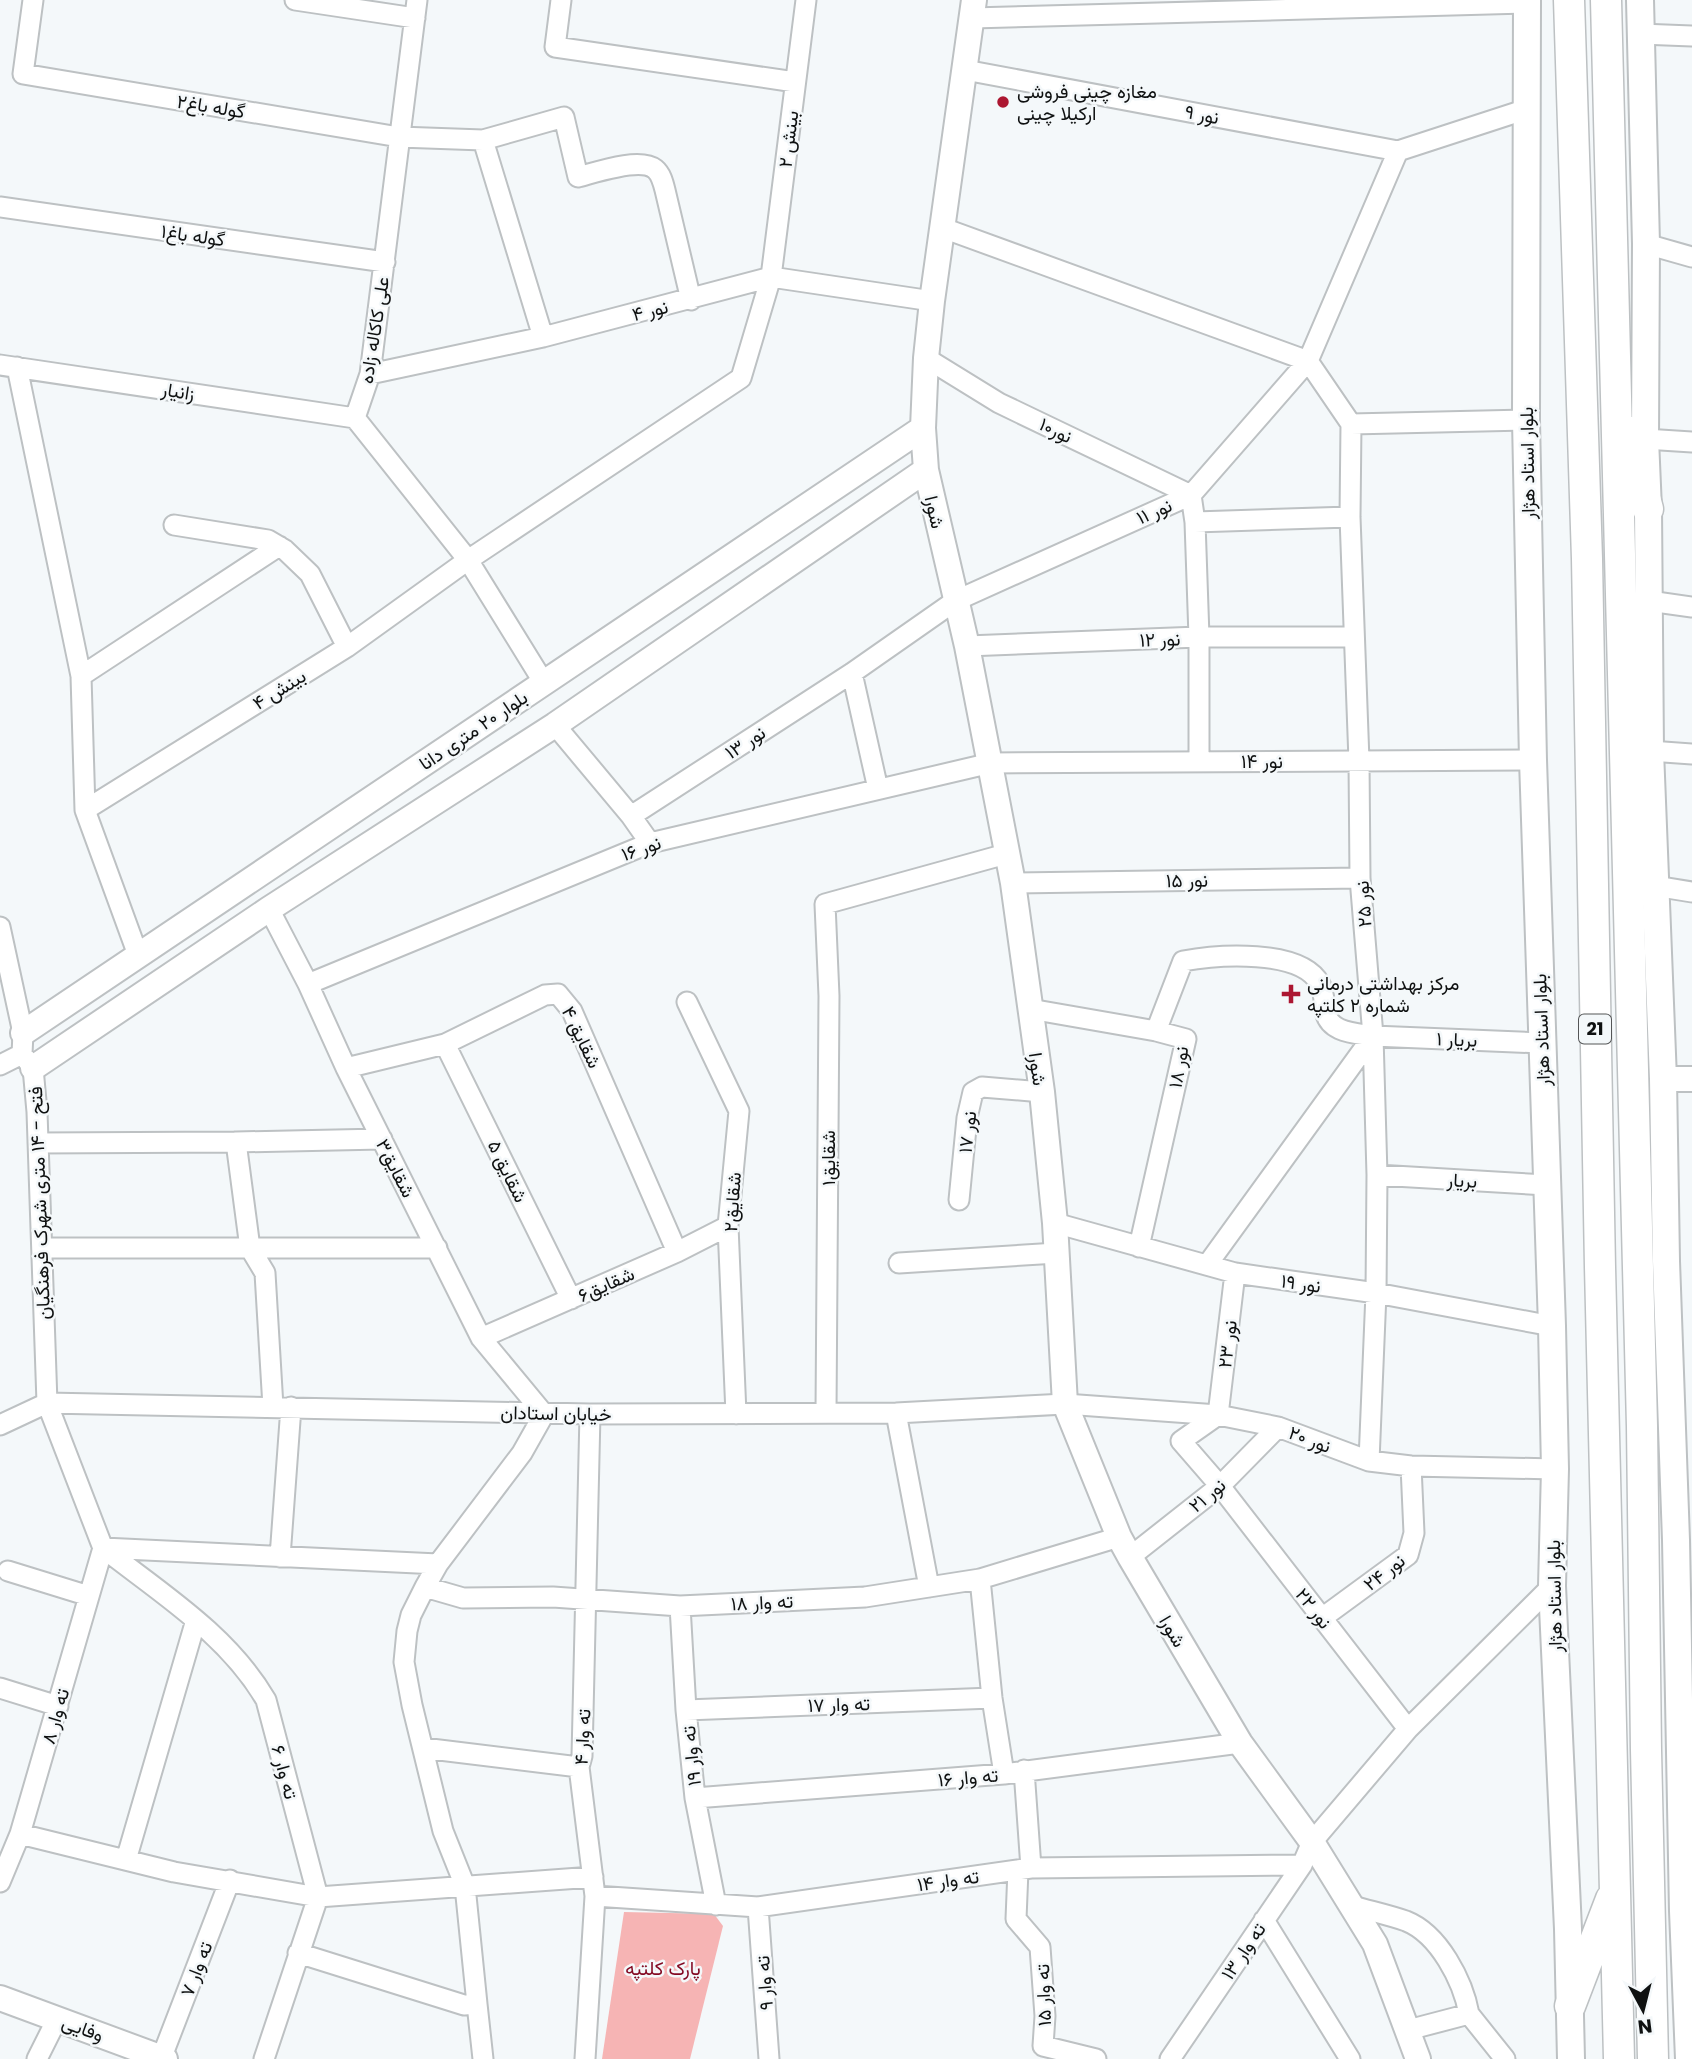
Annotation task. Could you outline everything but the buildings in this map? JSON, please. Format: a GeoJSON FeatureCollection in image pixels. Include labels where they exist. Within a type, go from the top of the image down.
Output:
{"type":"FeatureCollection","features":[{"type":"Feature","properties":{"kind":"main road","name":"21"},"geometry":{"type":"LineString","coordinates":[[1569,0],[1587,573],[1599,1254],[1619,2059]]}},
{"type":"Feature","properties":{"kind":"main road","name":"21"},"geometry":{"type":"LineString","coordinates":[[1606,0],[1642,1426],[1653,2059]]}},
{"type":"Feature","properties":{"kind":"main road"},"geometry":{"type":"LineString","coordinates":[[1640,0],[1646,244],[1645,439],[1650,751],[1663,1079],[1666,1261],[1684,1541],[1689,2059]]}},
{"type":"Feature","properties":{"kind":"main road","name":"بلوار استاد هژار"},"geometry":{"type":"LineString","coordinates":[[1527,1],[1526,420],[1533,760],[1552,1326],[1555,1469],[1552,1586],[1571,2059]]}},
{"type":"Feature","properties":{"kind":"main road"},"geometry":{"type":"LineString","coordinates":[[1615,389],[1648,509]]}},
{"type":"Feature","properties":{"kind":"main road"},"geometry":{"type":"LineString","coordinates":[[1570,2006],[1616,1885]]}},
{"type":"Feature","properties":{"kind":"street","name":"گوله باغ۲"},"geometry":{"type":"LineString","coordinates":[[33,0],[23,75],[400,137],[483,140],[564,117],[578,177],[637,164],[648,165],[661,176],[691,300]]}},
{"type":"Feature","properties":{"kind":"street"},"geometry":{"type":"LineString","coordinates":[[295,0],[416,9]]}},
{"type":"Feature","properties":{"kind":"street"},"geometry":{"type":"LineString","coordinates":[[561,0],[555,47],[795,82]]}},
{"type":"Feature","properties":{"kind":"street","name":"بینش ۲"},"geometry":{"type":"LineString","coordinates":[[468,560],[741,378],[771,278],[806,0]]}},
{"type":"Feature","properties":{"kind":"street"},"geometry":{"type":"LineString","coordinates":[[973,9],[1527,1]]}},
{"type":"Feature","properties":{"kind":"street","name":"علی کاکاله زاده"},"geometry":{"type":"LineString","coordinates":[[355,418],[370,374],[416,9]]}},
{"type":"Feature","properties":{"kind":"street","name":"شورا"},"geometry":{"type":"LineString","coordinates":[[973,9],[932,301],[923,428],[926,470],[967,646],[1013,883],[1042,1092],[1055,1223],[1065,1404],[1124,1547],[1240,1743],[1312,1842],[1376,1944],[1418,2059]]}},
{"type":"Feature","properties":{"kind":"street"},"geometry":{"type":"LineString","coordinates":[[1640,34],[1692,36]]}},
{"type":"Feature","properties":{"kind":"street","name":"نور ۹"},"geometry":{"type":"LineString","coordinates":[[965,70],[1398,150]]}},
{"type":"Feature","properties":{"kind":"street"},"geometry":{"type":"LineString","coordinates":[[1398,150],[1527,108]]}},
{"type":"Feature","properties":{"kind":"street"},"geometry":{"type":"LineString","coordinates":[[483,140],[543,337]]}},
{"type":"Feature","properties":{"kind":"street","name":"نور ۱۱"},"geometry":{"type":"LineString","coordinates":[[955,601],[1191,495],[1308,361],[1398,150]]}},
{"type":"Feature","properties":{"kind":"street","name":"گوله باغ۱"},"geometry":{"type":"LineString","coordinates":[[0,207],[385,262]]}},
{"type":"Feature","properties":{"kind":"street"},"geometry":{"type":"LineString","coordinates":[[943,228],[1308,361],[1351,424],[1526,420]]}},
{"type":"Feature","properties":{"kind":"street"},"geometry":{"type":"LineString","coordinates":[[1646,244],[1692,257]]}},
{"type":"Feature","properties":{"kind":"street","name":"نور ۴"},"geometry":{"type":"LineString","coordinates":[[370,374],[543,337],[771,278],[932,301]]}},
{"type":"Feature","properties":{"kind":"street","name":"نور۱۰"},"geometry":{"type":"LineString","coordinates":[[926,358],[999,403],[1191,495]]}},
{"type":"Feature","properties":{"kind":"street"},"geometry":{"type":"LineString","coordinates":[[8,366],[81,676],[85,810],[138,955]]}},
{"type":"Feature","properties":{"kind":"street","name":"زانیار"},"geometry":{"type":"LineString","coordinates":[[8,366],[355,418]]}},
{"type":"Feature","properties":{"kind":"street"},"geometry":{"type":"LineString","coordinates":[[355,418],[468,560],[544,683]]}},
{"type":"Feature","properties":{"kind":"street","name":"نور ۲۵"},"geometry":{"type":"LineString","coordinates":[[1351,424],[1350,517],[1359,761],[1360,878],[1373,1036],[1377,1175],[1376,1293],[1369,1461]]}},
{"type":"Feature","properties":{"kind":"street","name":"بلوار ۲۰ متری دانا"},"geometry":{"type":"LineString","coordinates":[[26,1052],[138,955],[923,428]]}},
{"type":"Feature","properties":{"kind":"street"},"geometry":{"type":"LineString","coordinates":[[1645,439],[1692,442]]}},
{"type":"Feature","properties":{"kind":"street","name":"بلوار ۲۰ متری دانا"},"geometry":{"type":"LineString","coordinates":[[26,1052],[270,909],[555,725],[926,470]]}},
{"type":"Feature","properties":{"kind":"street"},"geometry":{"type":"LineString","coordinates":[[1191,495],[1195,522],[1199,637],[1199,762]]}},
{"type":"Feature","properties":{"kind":"street"},"geometry":{"type":"LineString","coordinates":[[1195,522],[1350,517]]}},
{"type":"Feature","properties":{"kind":"street"},"geometry":{"type":"LineString","coordinates":[[174,525],[268,540],[285,550],[310,574],[346,647]]}},
{"type":"Feature","properties":{"kind":"street"},"geometry":{"type":"LineString","coordinates":[[81,676],[279,546]]}},
{"type":"Feature","properties":{"kind":"street","name":"بینش ۴"},"geometry":{"type":"LineString","coordinates":[[85,810],[346,647],[468,560]]}},
{"type":"Feature","properties":{"kind":"street","name":"نور ۱۳"},"geometry":{"type":"LineString","coordinates":[[631,816],[852,673],[955,601]]}},
{"type":"Feature","properties":{"kind":"street"},"geometry":{"type":"LineString","coordinates":[[1649,601],[1692,607]]}},
{"type":"Feature","properties":{"kind":"street","name":"نور ۱۲"},"geometry":{"type":"LineString","coordinates":[[967,646],[1199,637],[1353,636]]}},
{"type":"Feature","properties":{"kind":"street"},"geometry":{"type":"LineString","coordinates":[[852,673],[878,789]]}},
{"type":"Feature","properties":{"kind":"street"},"geometry":{"type":"LineString","coordinates":[[555,725],[631,816],[650,843]]}},
{"type":"Feature","properties":{"kind":"street"},"geometry":{"type":"LineString","coordinates":[[1650,751],[1692,754]]}},
{"type":"Feature","properties":{"kind":"street","name":"نور ۱۴"},"geometry":{"type":"LineString","coordinates":[[991,763],[1533,760]]}},
{"type":"Feature","properties":{"kind":"street","name":"نور ۱۶"},"geometry":{"type":"LineString","coordinates":[[308,984],[650,843],[991,763]]}},
{"type":"Feature","properties":{"kind":"street","name":"شقایق۱"},"geometry":{"type":"LineString","coordinates":[[825,1412],[829,996],[825,904],[1006,854]]}},
{"type":"Feature","properties":{"kind":"street","name":"نور ۱۵"},"geometry":{"type":"LineString","coordinates":[[1013,883],[1360,878]]}},
{"type":"Feature","properties":{"kind":"street"},"geometry":{"type":"LineString","coordinates":[[1655,886],[1692,892]]}},
{"type":"Feature","properties":{"kind":"street","name":"شقایق۳"},"geometry":{"type":"LineString","coordinates":[[270,909],[481,1338],[544,1414]]}},
{"type":"Feature","properties":{"kind":"street","name":"فتح - ۱۴ متری شهرک فرهنگیان"},"geometry":{"type":"LineString","coordinates":[[0,927],[26,1052],[38,1143],[47,1403],[103,1548]]}},
{"type":"Feature","properties":{"kind":"street","name":"بریار ۱"},"geometry":{"type":"LineString","coordinates":[[1156,1031],[1183,961],[1217,955],[1262,958],[1296,965],[1311,973],[1320,985],[1325,1015],[1335,1028],[1373,1036],[1541,1043]]}},
{"type":"Feature","properties":{"kind":"street","name":"شقایق ۴"},"geometry":{"type":"LineString","coordinates":[[346,1068],[445,1044],[545,995],[558,994],[572,1011],[677,1252]]}},
{"type":"Feature","properties":{"kind":"street","name":"شقایق۲"},"geometry":{"type":"LineString","coordinates":[[687,1002],[738,1111],[729,1226],[736,1414]]}},
{"type":"Feature","properties":{"kind":"street","name":"نور ۱۸"},"geometry":{"type":"LineString","coordinates":[[1030,1009],[1156,1031],[1186,1039],[1139,1248]]}},
{"type":"Feature","properties":{"kind":"street"},"geometry":{"type":"LineString","coordinates":[[1207,1265],[1373,1036]]}},
{"type":"Feature","properties":{"kind":"street","name":"شقایق ۵"},"geometry":{"type":"LineString","coordinates":[[445,1044],[571,1299]]}},
{"type":"Feature","properties":{"kind":"street"},"geometry":{"type":"LineString","coordinates":[[0,1065],[26,1052]]}},
{"type":"Feature","properties":{"kind":"street"},"geometry":{"type":"LineString","coordinates":[[1663,1079],[1692,1079]]}},
{"type":"Feature","properties":{"kind":"street","name":"نور ۱۷"},"geometry":{"type":"LineString","coordinates":[[959,1200],[967,1118],[973,1092],[982,1087],[1042,1092]]}},
{"type":"Feature","properties":{"kind":"street"},"geometry":{"type":"LineString","coordinates":[[38,1143],[382,1139]]}},
{"type":"Feature","properties":{"kind":"street"},"geometry":{"type":"LineString","coordinates":[[236,1142],[250,1248],[265,1273],[282,1407],[280,1557]]}},
{"type":"Feature","properties":{"kind":"street","name":"بریار"},"geometry":{"type":"LineString","coordinates":[[1377,1175],[1547,1185]]}},
{"type":"Feature","properties":{"kind":"street","name":"نور ۱۹"},"geometry":{"type":"LineString","coordinates":[[1055,1223],[1235,1273],[1376,1293],[1552,1326]]}},
{"type":"Feature","properties":{"kind":"street","name":"شقایق۶"},"geometry":{"type":"LineString","coordinates":[[481,1338],[677,1252],[729,1226]]}},
{"type":"Feature","properties":{"kind":"street"},"geometry":{"type":"LineString","coordinates":[[42,1248],[437,1248]]}},
{"type":"Feature","properties":{"kind":"street"},"geometry":{"type":"LineString","coordinates":[[900,1263],[1056,1253]]}},
{"type":"Feature","properties":{"kind":"street","name":"نور ۲۳"},"geometry":{"type":"LineString","coordinates":[[1219,1415],[1235,1273]]}},
{"type":"Feature","properties":{"kind":"street"},"geometry":{"type":"LineString","coordinates":[[0,1425],[47,1403]]}},
{"type":"Feature","properties":{"kind":"street","name":"خیابان استادان"},"geometry":{"type":"LineString","coordinates":[[47,1403],[590,1415],[896,1413],[1065,1404]]}},
{"type":"Feature","properties":{"kind":"street","name":"نور ۲۰"},"geometry":{"type":"LineString","coordinates":[[1065,1404],[1219,1415],[1278,1427],[1369,1461],[1411,1466],[1555,1469]]}},
{"type":"Feature","properties":{"kind":"street"},"geometry":{"type":"LineString","coordinates":[[896,1413],[929,1587]]}},
{"type":"Feature","properties":{"kind":"street"},"geometry":{"type":"LineString","coordinates":[[483,2059],[466,1886],[443,1831],[404,1662],[404,1646],[411,1615],[438,1564],[522,1453],[544,1414]]}},
{"type":"Feature","properties":{"kind":"street","name":"ته وار ۴"},"geometry":{"type":"LineString","coordinates":[[585,2059],[594,1886],[579,1767],[582,1756],[590,1415]]}},
{"type":"Feature","properties":{"kind":"street","name":"نور ۲۲"},"geometry":{"type":"LineString","coordinates":[[1219,1415],[1181,1441],[1220,1486],[1408,1729]]}},
{"type":"Feature","properties":{"kind":"street","name":"نور ۲۱"},"geometry":{"type":"LineString","coordinates":[[1124,1547],[1220,1486],[1278,1427]]}},
{"type":"Feature","properties":{"kind":"street","name":"نور ۲۴"},"geometry":{"type":"LineString","coordinates":[[1322,1618],[1408,1555],[1414,1533],[1411,1466]]}},
{"type":"Feature","properties":{"kind":"street","name":"ته وار ۱۸"},"geometry":{"type":"LineString","coordinates":[[425,1587],[463,1598],[553,1597],[680,1606],[865,1597],[980,1579],[1124,1547]]}},
{"type":"Feature","properties":{"kind":"street"},"geometry":{"type":"LineString","coordinates":[[103,1548],[438,1564]]}},
{"type":"Feature","properties":{"kind":"street","name":"ته وار ۸"},"geometry":{"type":"LineString","coordinates":[[0,1882],[20,1834],[103,1548]]}},
{"type":"Feature","properties":{"kind":"street","name":"ته وار ۶"},"geometry":{"type":"LineString","coordinates":[[103,1548],[214,1634],[254,1679],[267,1700],[318,1897]]}},
{"type":"Feature","properties":{"kind":"street"},"geometry":{"type":"LineString","coordinates":[[8,1571],[89,1596]]}},
{"type":"Feature","properties":{"kind":"street"},"geometry":{"type":"LineString","coordinates":[[980,1579],[992,1698],[1004,1774]]}},
{"type":"Feature","properties":{"kind":"street","name":"ته وار ۱۳"},"geometry":{"type":"LineString","coordinates":[[1170,2059],[1302,1865],[1312,1842],[1408,1729],[1552,1586]]}},
{"type":"Feature","properties":{"kind":"street","name":"ته وار ۱۹"},"geometry":{"type":"LineString","coordinates":[[680,1606],[695,1798],[716,1905]]}},
{"type":"Feature","properties":{"kind":"street"},"geometry":{"type":"LineString","coordinates":[[126,1860],[196,1620]]}},
{"type":"Feature","properties":{"kind":"street"},"geometry":{"type":"LineString","coordinates":[[0,1688],[58,1706]]}},
{"type":"Feature","properties":{"kind":"street","name":"ته وار ۱۷"},"geometry":{"type":"LineString","coordinates":[[687,1710],[992,1698]]}},
{"type":"Feature","properties":{"kind":"street","name":"ته وار ۱۶"},"geometry":{"type":"LineString","coordinates":[[695,1798],[1004,1774],[1240,1743]]}},
{"type":"Feature","properties":{"kind":"street"},"geometry":{"type":"LineString","coordinates":[[423,1748],[579,1767]]}},
{"type":"Feature","properties":{"kind":"street","name":"ته وار ۱۵"},"geometry":{"type":"LineString","coordinates":[[1024,1770],[1025,1869],[1016,1919],[1040,1947],[1045,2002],[1044,2046],[1096,2059]]}},
{"type":"Feature","properties":{"kind":"street","name":"ته وار ۱۴"},"geometry":{"type":"LineString","coordinates":[[20,1834],[174,1872],[318,1897],[466,1886],[594,1886],[716,1905],[758,1907],[1025,1869],[1302,1865]]}},
{"type":"Feature","properties":{"kind":"street","name":"ته وار ۷"},"geometry":{"type":"LineString","coordinates":[[162,2059],[230,1881]]}},
{"type":"Feature","properties":{"kind":"street"},"geometry":{"type":"LineString","coordinates":[[264,2059],[318,1897]]}},
{"type":"Feature","properties":{"kind":"street"},"geometry":{"type":"LineString","coordinates":[[1353,1906],[1409,1922],[1426,1935],[1447,1958],[1458,1976],[1466,1993],[1469,2014],[1505,2059]]}},
{"type":"Feature","properties":{"kind":"street","name":"ته وار ۹"},"geometry":{"type":"LineString","coordinates":[[758,1907],[769,2059]]}},
{"type":"Feature","properties":{"kind":"street"},"geometry":{"type":"LineString","coordinates":[[1265,1920],[1350,2059]]}},
{"type":"Feature","properties":{"kind":"street"},"geometry":{"type":"LineString","coordinates":[[298,1953],[464,2005],[477,2004]]}},
{"type":"Feature","properties":{"kind":"street","name":"وفایی"},"geometry":{"type":"LineString","coordinates":[[0,1998],[162,2059]]}},
{"type":"Feature","properties":{"kind":"street"},"geometry":{"type":"LineString","coordinates":[[1408,2030],[1469,2014]]}},
{"type":"Feature","properties":{"kind":"street"},"geometry":{"type":"LineString","coordinates":[[37,2059],[57,2019]]}},
{"type":"Feature","properties":{"kind":"green space","name":"پارک کلتپه"},"geometry":{"type":"Polygon","coordinates":[[[624,1912],[714,1914],[723,1926],[690,2059],[602,2059],[624,1912]]]}},
{"type":"Feature","properties":{"kind":"place","name":"مغازه چینی فروشی ارکیلا چینی"},"geometry":{"type":"Point","coordinates":[1003,102]}},
{"type":"Feature","properties":{"kind":"place","name":"مرکز بهداشتی درمانی شماره ۲ کلتپه"},"geometry":{"type":"Point","coordinates":[1291,994]}}]}
